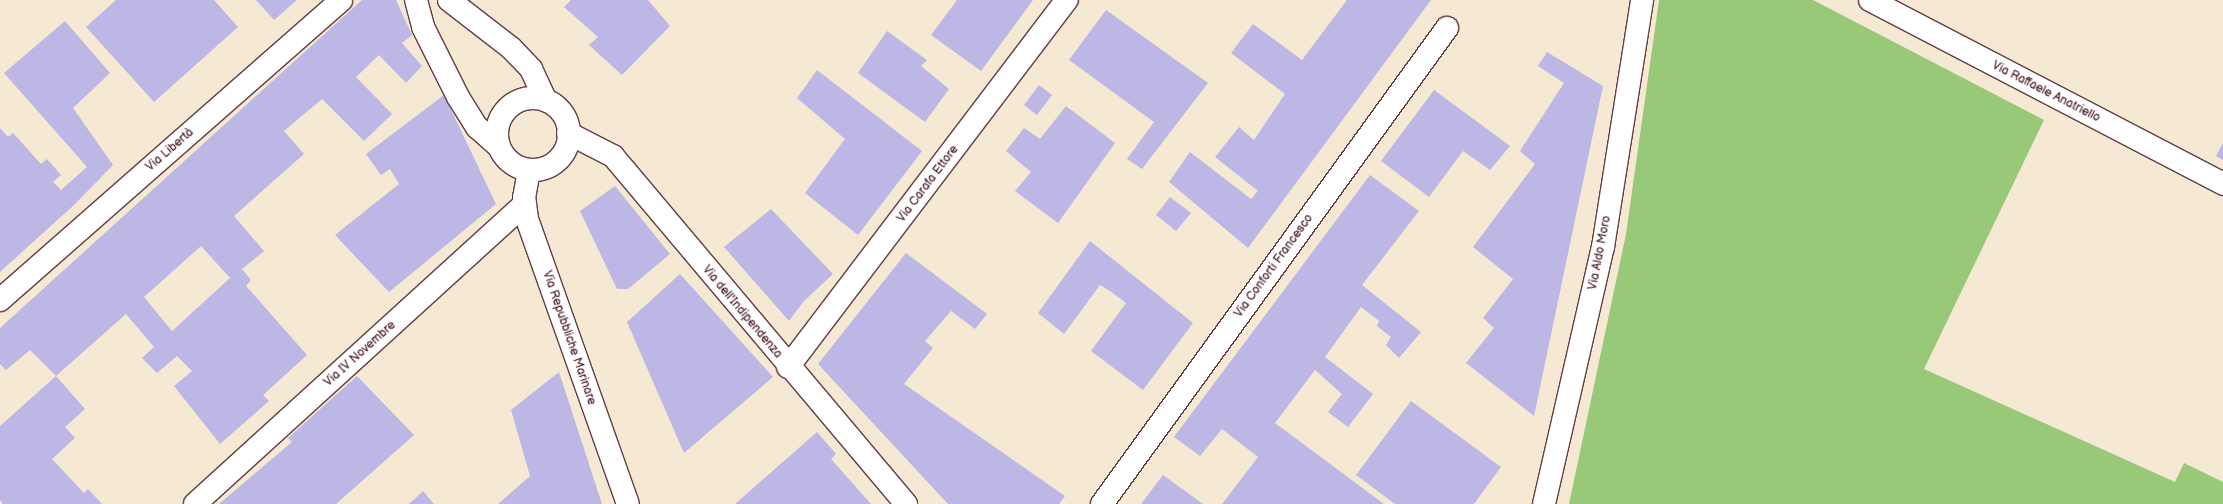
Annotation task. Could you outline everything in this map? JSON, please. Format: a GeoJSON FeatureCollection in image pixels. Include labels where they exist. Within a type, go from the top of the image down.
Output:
{"type":"FeatureCollection","features":[{"type":"Feature","properties":{"kind":"street","name":"Via Libertà"},"geometry":{"type":"LineString","coordinates":[[0,300],[341,0]]}},
{"type":"Feature","properties":{"kind":"street"},"geometry":{"type":"LineString","coordinates":[[416,0],[423,27],[458,97],[477,127],[498,147],[513,165],[528,170],[547,167],[556,162],[564,152],[568,134],[565,117],[546,101],[531,69],[511,48],[449,0]]}},
{"type":"Feature","properties":{"kind":"street","name":"Via Carafa Ettore"},"geometry":{"type":"LineString","coordinates":[[788,367],[1067,0]]}},
{"type":"Feature","properties":{"kind":"street","name":"Via Aldo Moro"},"geometry":{"type":"LineString","coordinates":[[1544,504],[1603,247],[1642,0]]}},
{"type":"Feature","properties":{"kind":"street","name":"Via Raffaele Anatriello"},"geometry":{"type":"LineString","coordinates":[[1870,0],[2223,184]]}},
{"type":"Feature","properties":{"kind":"street","name":"Via Conforti Francesco"},"geometry":{"type":"LineString","coordinates":[[1102,504],[1447,28]]}},
{"type":"Feature","properties":{"kind":"street"},"geometry":{"type":"LineString","coordinates":[[498,147],[498,124],[511,105],[534,98],[546,101]]}},
{"type":"Feature","properties":{"kind":"street","name":"Via dell'Indipendenza"},"geometry":{"type":"LineString","coordinates":[[568,134],[613,156],[788,367],[906,504]]}},
{"type":"Feature","properties":{"kind":"street","name":"Via Repubbliche Marinare"},"geometry":{"type":"LineString","coordinates":[[528,170],[525,204],[628,504]]}},
{"type":"Feature","properties":{"kind":"street","name":"Via IV Novembre"},"geometry":{"type":"LineString","coordinates":[[195,504],[525,204]]}},
{"type":"Feature","properties":{"kind":"green space"},"geometry":{"type":"Polygon","coordinates":[[[1659,0],[1813,0],[2044,120],[1924,369],[2175,482],[2184,463],[2223,482],[2223,504],[1569,504],[1626,234],[1659,0]]]}},
{"type":"Feature","properties":{"kind":"building"},"geometry":{"type":"Polygon","coordinates":[[[116,0],[214,0],[238,27],[154,102],[86,27],[116,0]]]}},
{"type":"Feature","properties":{"kind":"building"},"geometry":{"type":"Polygon","coordinates":[[[256,0],[297,0],[274,20],[256,0]]]}},
{"type":"Feature","properties":{"kind":"building"},"geometry":{"type":"Polygon","coordinates":[[[362,0],[396,0],[412,35],[402,43],[422,66],[406,83],[379,55],[356,77],[392,114],[364,141],[322,99],[284,131],[304,154],[234,216],[264,251],[242,269],[251,280],[246,286],[307,355],[263,395],[269,401],[220,444],[174,386],[192,371],[177,356],[157,373],[142,358],[154,347],[126,314],[56,376],[30,350],[6,370],[0,364],[0,328],[362,0]],[[201,246],[144,297],[172,331],[230,278],[201,246]]]}},
{"type":"Feature","properties":{"kind":"building"},"geometry":{"type":"Polygon","coordinates":[[[571,0],[648,0],[670,26],[622,75],[589,45],[598,37],[564,7],[571,0]]]}},
{"type":"Feature","properties":{"kind":"building"},"geometry":{"type":"Polygon","coordinates":[[[957,0],[1033,0],[981,71],[931,35],[957,0]]]}},
{"type":"Feature","properties":{"kind":"building"},"geometry":{"type":"Polygon","coordinates":[[[1347,0],[1431,0],[1248,248],[1169,182],[1190,152],[1251,199],[1258,191],[1215,157],[1239,127],[1254,140],[1285,94],[1231,53],[1253,24],[1302,60],[1347,0]]]}},
{"type":"Feature","properties":{"kind":"building"},"geometry":{"type":"Polygon","coordinates":[[[1106,10],[1208,83],[1142,169],[1127,159],[1154,122],[1069,60],[1106,10]]]}},
{"type":"Feature","properties":{"kind":"building"},"geometry":{"type":"Polygon","coordinates":[[[65,21],[110,73],[73,108],[113,165],[74,205],[0,272],[0,128],[8,137],[13,133],[41,164],[47,159],[61,175],[53,182],[61,190],[87,167],[4,73],[65,21]]]}},
{"type":"Feature","properties":{"kind":"building"},"geometry":{"type":"Polygon","coordinates":[[[887,31],[927,60],[921,66],[949,89],[925,122],[858,73],[887,31]]]}},
{"type":"Feature","properties":{"kind":"building"},"geometry":{"type":"Polygon","coordinates":[[[1547,52],[1603,86],[1534,416],[1466,363],[1494,328],[1483,318],[1513,279],[1473,247],[1535,164],[1520,151],[1564,83],[1538,66],[1547,52]]]}},
{"type":"Feature","properties":{"kind":"building"},"geometry":{"type":"Polygon","coordinates":[[[817,70],[922,151],[858,235],[805,193],[845,139],[797,98],[817,70]]]}},
{"type":"Feature","properties":{"kind":"building"},"geometry":{"type":"Polygon","coordinates":[[[1039,85],[1052,95],[1037,115],[1024,105],[1039,85]]]}},
{"type":"Feature","properties":{"kind":"building"},"geometry":{"type":"Polygon","coordinates":[[[1434,90],[1510,146],[1490,170],[1463,151],[1429,197],[1381,161],[1434,90]]]}},
{"type":"Feature","properties":{"kind":"building"},"geometry":{"type":"Polygon","coordinates":[[[444,95],[496,204],[389,292],[335,235],[399,184],[390,169],[381,175],[366,154],[444,95]]]}},
{"type":"Feature","properties":{"kind":"building"},"geometry":{"type":"Polygon","coordinates":[[[1066,106],[1115,143],[1058,223],[1015,191],[1031,172],[1006,151],[1024,128],[1040,139],[1066,106]]]}},
{"type":"Feature","properties":{"kind":"building"},"geometry":{"type":"Polygon","coordinates":[[[2223,143],[2223,160],[2216,156],[2223,143]]]}},
{"type":"Feature","properties":{"kind":"building"},"geometry":{"type":"Polygon","coordinates":[[[1370,175],[1419,211],[1362,285],[1421,332],[1399,358],[1386,345],[1391,337],[1377,326],[1379,321],[1361,307],[1325,357],[1373,394],[1348,427],[1328,412],[1342,394],[1315,370],[1275,423],[1384,504],[1222,504],[1258,457],[1222,429],[1200,456],[1174,437],[1370,175]]]}},
{"type":"Feature","properties":{"kind":"building"},"geometry":{"type":"Polygon","coordinates":[[[615,186],[670,254],[628,289],[617,289],[580,211],[615,186]]]}},
{"type":"Feature","properties":{"kind":"building"},"geometry":{"type":"Polygon","coordinates":[[[1170,197],[1191,213],[1176,231],[1156,215],[1170,197]]]}},
{"type":"Feature","properties":{"kind":"building"},"geometry":{"type":"Polygon","coordinates":[[[771,209],[833,274],[803,302],[789,321],[724,247],[771,209]]]}},
{"type":"Feature","properties":{"kind":"building"},"geometry":{"type":"Polygon","coordinates":[[[1090,241],[1193,323],[1143,390],[1091,351],[1126,303],[1110,291],[1100,285],[1064,334],[1038,313],[1090,241]]]}},
{"type":"Feature","properties":{"kind":"building"},"geometry":{"type":"Polygon","coordinates":[[[906,253],[987,314],[975,329],[951,311],[925,341],[933,348],[904,384],[1065,496],[1059,504],[948,504],[818,364],[906,253]]]}},
{"type":"Feature","properties":{"kind":"building"},"geometry":{"type":"Polygon","coordinates":[[[680,274],[773,377],[684,453],[627,322],[680,274]]]}},
{"type":"Feature","properties":{"kind":"building"},"geometry":{"type":"Polygon","coordinates":[[[559,372],[602,504],[498,504],[530,476],[511,410],[559,372]]]}},
{"type":"Feature","properties":{"kind":"building"},"geometry":{"type":"Polygon","coordinates":[[[56,376],[85,409],[65,427],[75,438],[52,459],[84,493],[88,489],[102,504],[3,504],[0,500],[0,426],[56,376]]]}},
{"type":"Feature","properties":{"kind":"building"},"geometry":{"type":"Polygon","coordinates":[[[357,376],[414,435],[336,504],[219,504],[292,442],[288,438],[357,376]]]}},
{"type":"Feature","properties":{"kind":"building"},"geometry":{"type":"Polygon","coordinates":[[[1411,401],[1501,467],[1474,504],[1395,504],[1356,475],[1411,401]]]}},
{"type":"Feature","properties":{"kind":"building"},"geometry":{"type":"Polygon","coordinates":[[[817,432],[836,454],[831,459],[871,504],[735,504],[817,432]]]}},
{"type":"Feature","properties":{"kind":"building"},"geometry":{"type":"Polygon","coordinates":[[[1163,475],[1203,504],[1141,504],[1163,475]]]}},
{"type":"Feature","properties":{"kind":"building"},"geometry":{"type":"Polygon","coordinates":[[[423,491],[434,504],[409,504],[423,491]]]}}]}
